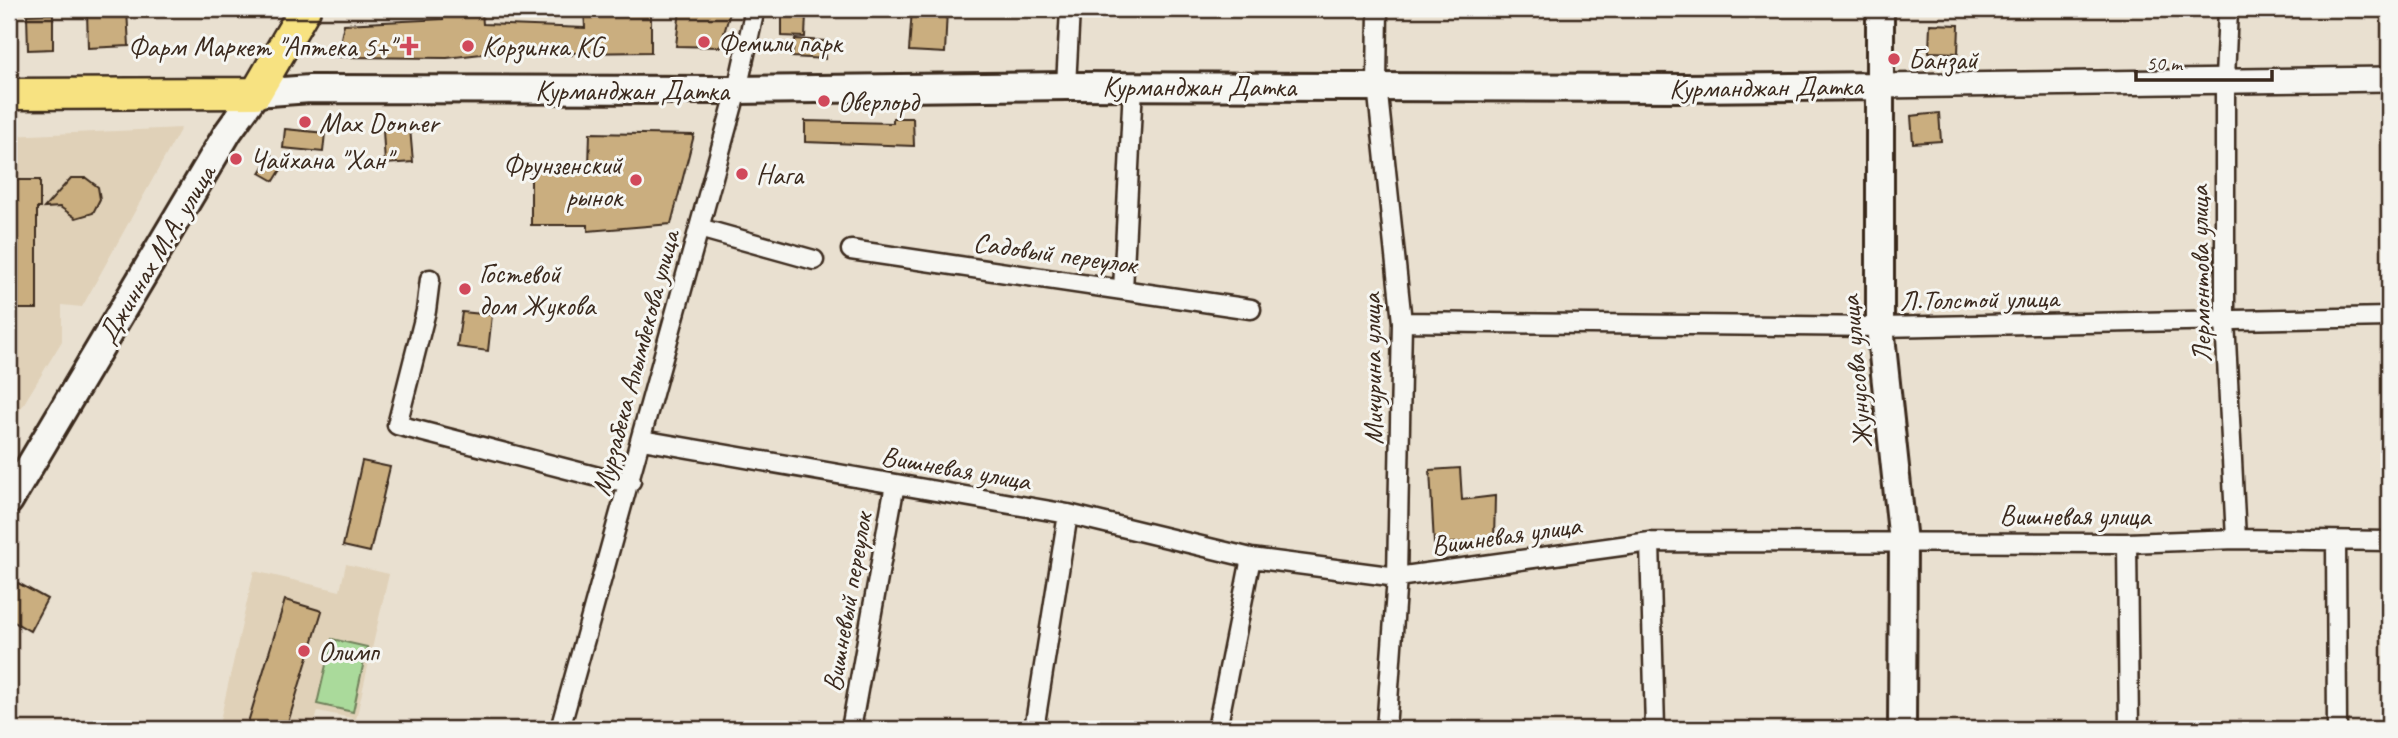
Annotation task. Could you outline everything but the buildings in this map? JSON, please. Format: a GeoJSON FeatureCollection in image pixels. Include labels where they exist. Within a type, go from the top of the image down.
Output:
{"type":"FeatureCollection","features":[{"type":"Feature","properties":{"kind":"main road","name":"Джиннах М.А. улица"},"geometry":{"type":"LineString","coordinates":[[11,495],[228,132],[256,93],[305,9]]}},
{"type":"Feature","properties":{"kind":"main road","name":"Жунусова улица"},"geometry":{"type":"LineString","coordinates":[[1880,9],[1881,327],[1903,542],[1902,729]]}},
{"type":"Feature","properties":{"kind":"main road","name":"Курманджан Датка"},"geometry":{"type":"LineString","coordinates":[[9,94],[256,93],[310,89],[1879,86]]}},
{"type":"Feature","properties":{"kind":"street","name":"Мурзабека Алымбекова улица"},"geometry":{"type":"LineString","coordinates":[[560,729],[631,481],[737,90],[755,9]]}},
{"type":"Feature","properties":{"kind":"street"},"geometry":{"type":"LineString","coordinates":[[1066,86],[1069,9]]}},
{"type":"Feature","properties":{"kind":"street","name":"Мичурина улица"},"geometry":{"type":"LineString","coordinates":[[1378,9],[1377,85],[1402,322],[1397,577],[1386,729]]}},
{"type":"Feature","properties":{"kind":"street","name":"Лермонтова улица"},"geometry":{"type":"LineString","coordinates":[[2228,9],[2225,79],[2225,320],[2236,539]]}},
{"type":"Feature","properties":{"kind":"street","name":"Курманджан Датка"},"geometry":{"type":"LineString","coordinates":[[1879,86],[2225,79],[2389,79]]}},
{"type":"Feature","properties":{"kind":"street"},"geometry":{"type":"LineString","coordinates":[[1123,290],[1133,86]]}},
{"type":"Feature","properties":{"kind":"street"},"geometry":{"type":"LineString","coordinates":[[699,228],[814,260]]}},
{"type":"Feature","properties":{"kind":"street","name":"Садовый переулок"},"geometry":{"type":"LineString","coordinates":[[851,250],[1251,309]]}},
{"type":"Feature","properties":{"kind":"street"},"geometry":{"type":"LineString","coordinates":[[430,279],[426,311],[397,425],[610,480],[631,481]]}},
{"type":"Feature","properties":{"kind":"street","name":"Л.Толстой улица"},"geometry":{"type":"LineString","coordinates":[[1402,322],[1881,327],[2389,317]]}},
{"type":"Feature","properties":{"kind":"street","name":"Вишневая улица"},"geometry":{"type":"LineString","coordinates":[[642,440],[1068,514],[1251,558],[1397,577],[1650,541],[2389,541]]}},
{"type":"Feature","properties":{"kind":"street","name":"Вишневый переулок"},"geometry":{"type":"LineString","coordinates":[[851,729],[895,484]]}},
{"type":"Feature","properties":{"kind":"street"},"geometry":{"type":"LineString","coordinates":[[1034,729],[1068,514]]}},
{"type":"Feature","properties":{"kind":"street"},"geometry":{"type":"LineString","coordinates":[[1650,541],[1656,729]]}},
{"type":"Feature","properties":{"kind":"street"},"geometry":{"type":"LineString","coordinates":[[2336,541],[2337,729]]}},
{"type":"Feature","properties":{"kind":"street"},"geometry":{"type":"LineString","coordinates":[[2127,543],[2129,729]]}},
{"type":"Feature","properties":{"kind":"street"},"geometry":{"type":"LineString","coordinates":[[1217,729],[1251,558]]}},
{"type":"Feature","properties":{"kind":"shaded area"},"geometry":{"type":"Polygon","coordinates":[[[181,128],[82,307],[62,305],[62,341],[9,428],[9,136],[181,128]]]}},
{"type":"Feature","properties":{"kind":"shaded area","name":"Олимп"},"geometry":{"type":"Polygon","coordinates":[[[346,564],[389,574],[356,719],[318,711],[313,729],[218,729],[254,571],[340,591],[346,564]]]}},
{"type":"Feature","properties":{"kind":"green space"},"geometry":{"type":"Polygon","coordinates":[[[332,639],[367,647],[353,712],[317,704],[332,639]]]}},
{"type":"Feature","properties":{"kind":"place","name":"Фемили парк"},"geometry":{"type":"Point","coordinates":[704,42]}},
{"type":"Feature","properties":{"kind":"place","name":"Фарм Маркет \"Аптека 5+\""},"geometry":{"type":"Point","coordinates":[409,46]}},
{"type":"Feature","properties":{"kind":"place","name":"Корзинка KG"},"geometry":{"type":"Point","coordinates":[468,46]}},
{"type":"Feature","properties":{"kind":"place","name":"Банзай"},"geometry":{"type":"Point","coordinates":[1894,59]}},
{"type":"Feature","properties":{"kind":"place","name":"Оверлорд"},"geometry":{"type":"Point","coordinates":[824,101]}},
{"type":"Feature","properties":{"kind":"place","name":"Max Donner"},"geometry":{"type":"Point","coordinates":[305,122]}},
{"type":"Feature","properties":{"kind":"place","name":"Чайхана \"Хан\""},"geometry":{"type":"Point","coordinates":[236,159]}},
{"type":"Feature","properties":{"kind":"place","name":"Нага"},"geometry":{"type":"Point","coordinates":[742,174]}},
{"type":"Feature","properties":{"kind":"place","name":"Фрунзенский рынок"},"geometry":{"type":"Point","coordinates":[636,180]}},
{"type":"Feature","properties":{"kind":"place","name":"Гостевой дом Жукова"},"geometry":{"type":"Point","coordinates":[465,289]}},
{"type":"Feature","properties":{"kind":"place","name":"Олимп"},"geometry":{"type":"Point","coordinates":[304,651]}}]}
